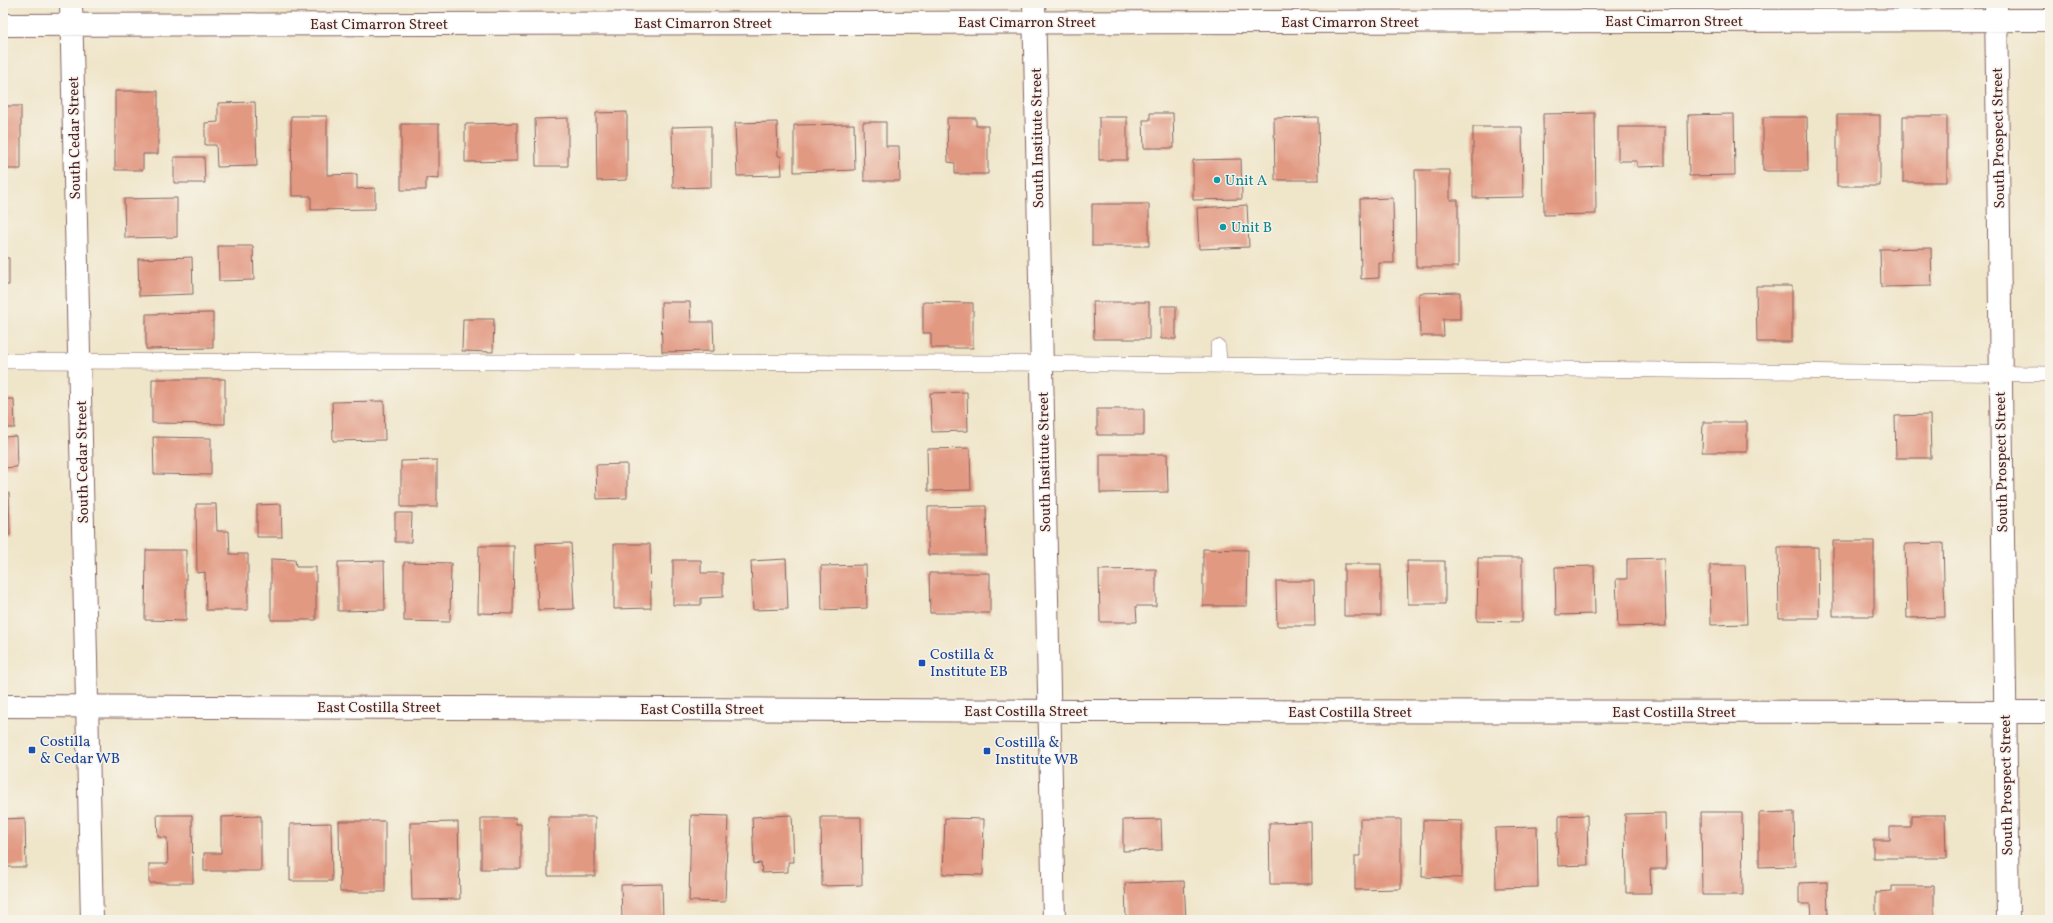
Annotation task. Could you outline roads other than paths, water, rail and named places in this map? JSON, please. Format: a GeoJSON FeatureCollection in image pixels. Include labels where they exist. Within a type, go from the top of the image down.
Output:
{"type":"FeatureCollection","features":[{"type":"Feature","properties":{"kind":"street","name":"South Cedar Street"},"geometry":{"type":"LineString","coordinates":[[71,3],[92,920]]}},
{"type":"Feature","properties":{"kind":"street","name":"East Cimarron Street"},"geometry":{"type":"LineString","coordinates":[[3,24],[1035,13],[1996,12],[2050,20]]}},
{"type":"Feature","properties":{"kind":"street","name":"South Prospect Street"},"geometry":{"type":"LineString","coordinates":[[1996,12],[2008,920]]}},
{"type":"Feature","properties":{"kind":"street","name":"South Institute Street"},"geometry":{"type":"LineString","coordinates":[[1035,13],[1054,920]]}},
{"type":"Feature","properties":{"kind":"street","name":"East Costilla Street"},"geometry":{"type":"LineString","coordinates":[[3,706],[1049,711],[2050,712]]}},
{"type":"Feature","properties":{"kind":"lane"},"geometry":{"type":"LineString","coordinates":[[1218,347],[1219,365]]}},
{"type":"Feature","properties":{"kind":"lane"},"geometry":{"type":"LineString","coordinates":[[3,361],[1042,363],[2050,374]]}},
{"type":"Feature","properties":{"kind":"place","name":"Unit A"},"geometry":{"type":"Point","coordinates":[1217,180]}},
{"type":"Feature","properties":{"kind":"place","name":"Unit B"},"geometry":{"type":"Point","coordinates":[1223,227]}},
{"type":"Feature","properties":{"kind":"place","name":"Costilla & Institute EB"},"geometry":{"type":"Point","coordinates":[922,663]}},
{"type":"Feature","properties":{"kind":"place","name":"Costilla & Cedar WB"},"geometry":{"type":"Point","coordinates":[32,750]}},
{"type":"Feature","properties":{"kind":"place","name":"Costilla & Institute WB"},"geometry":{"type":"Point","coordinates":[987,751]}}]}
